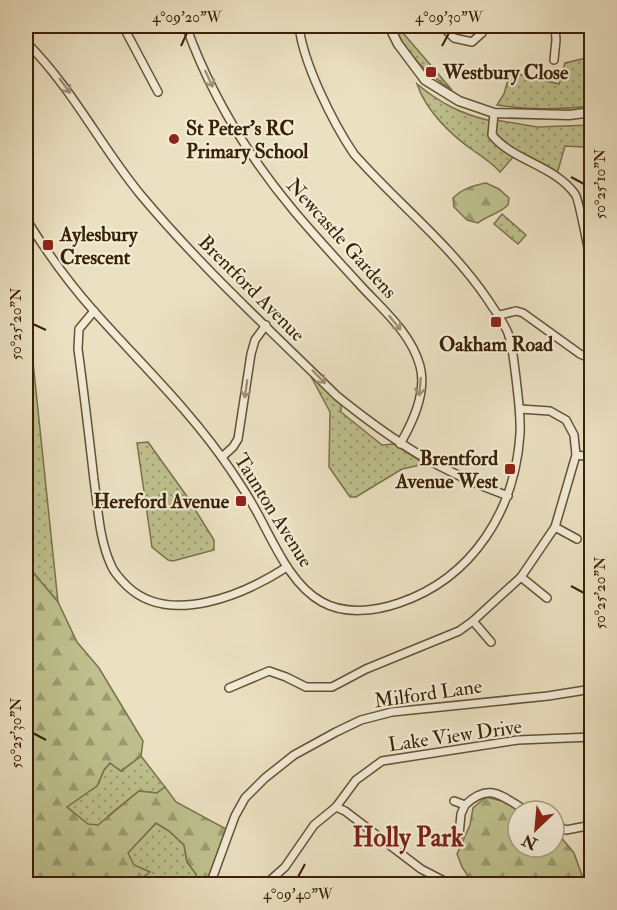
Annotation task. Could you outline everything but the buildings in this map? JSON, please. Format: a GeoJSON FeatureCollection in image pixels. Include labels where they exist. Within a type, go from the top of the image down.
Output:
{"type":"FeatureCollection","features":[{"type":"Feature","properties":{"kind":"street"},"geometry":{"type":"LineString","coordinates":[[123,26],[159,92]]}},
{"type":"Feature","properties":{"kind":"street","name":"Newcastle Gardens"},"geometry":{"type":"LineString","coordinates":[[186,26],[217,96],[266,176],[294,211],[390,317],[411,345],[421,368],[420,391],[415,417],[400,444]]}},
{"type":"Feature","properties":{"kind":"street","name":"Taunton Avenue"},"geometry":{"type":"LineString","coordinates":[[26,219],[68,281],[160,383],[222,457],[252,503],[294,578],[321,602],[335,607],[368,611],[414,598],[435,587],[457,571],[490,531],[508,496],[520,434],[520,409],[508,334],[500,315],[486,298],[482,288],[354,154],[344,139],[312,72],[299,26]]}},
{"type":"Feature","properties":{"kind":"street"},"geometry":{"type":"LineString","coordinates":[[389,26],[398,44],[424,80],[459,101],[494,113],[569,116],[591,112]]}},
{"type":"Feature","properties":{"kind":"street"},"geometry":{"type":"LineString","coordinates":[[442,26],[454,38],[472,42],[482,33],[485,26]]}},
{"type":"Feature","properties":{"kind":"street"},"geometry":{"type":"LineString","coordinates":[[554,60],[555,26]]}},
{"type":"Feature","properties":{"kind":"street","name":"Brentford Avenue"},"geometry":{"type":"LineString","coordinates":[[26,42],[58,77],[139,193],[183,242],[337,396],[400,444],[424,459],[472,483],[508,496]]}},
{"type":"Feature","properties":{"kind":"street"},"geometry":{"type":"LineString","coordinates":[[494,113],[492,135],[500,146],[541,166],[577,195],[591,266]]}},
{"type":"Feature","properties":{"kind":"street"},"geometry":{"type":"LineString","coordinates":[[583,230],[591,231]]}},
{"type":"Feature","properties":{"kind":"street"},"geometry":{"type":"LineString","coordinates":[[94,311],[79,329],[78,349],[100,525],[111,566],[121,580],[135,594],[151,602],[174,606],[199,604],[238,592],[268,579],[287,567]]}},
{"type":"Feature","properties":{"kind":"street"},"geometry":{"type":"LineString","coordinates":[[500,315],[516,311],[523,313],[580,354],[591,359]]}},
{"type":"Feature","properties":{"kind":"street"},"geometry":{"type":"LineString","coordinates":[[222,457],[238,439],[250,354],[255,340],[266,326]]}},
{"type":"Feature","properties":{"kind":"street"},"geometry":{"type":"LineString","coordinates":[[229,688],[269,671],[306,687],[332,687],[366,669],[459,631],[473,621],[521,576],[555,527],[576,454],[574,435],[566,420],[550,411],[520,409]]}},
{"type":"Feature","properties":{"kind":"street"},"geometry":{"type":"LineString","coordinates":[[576,454],[591,457]]}},
{"type":"Feature","properties":{"kind":"street"},"geometry":{"type":"LineString","coordinates":[[555,527],[577,539]]}},
{"type":"Feature","properties":{"kind":"street"},"geometry":{"type":"LineString","coordinates":[[521,576],[547,598]]}},
{"type":"Feature","properties":{"kind":"street"},"geometry":{"type":"LineString","coordinates":[[473,621],[491,642]]}},
{"type":"Feature","properties":{"kind":"street","name":"Milford Lane"},"geometry":{"type":"LineString","coordinates":[[208,885],[244,798],[294,755],[336,732],[361,720],[392,712],[548,696],[591,689]]}},
{"type":"Feature","properties":{"kind":"street","name":"Lake View Drive"},"geometry":{"type":"LineString","coordinates":[[266,885],[285,867],[314,825],[336,807],[356,780],[382,761],[518,740],[591,737]]}},
{"type":"Feature","properties":{"kind":"street"},"geometry":{"type":"LineString","coordinates":[[459,835],[461,814],[465,805],[475,795],[485,792],[496,794],[506,799]]}},
{"type":"Feature","properties":{"kind":"street"},"geometry":{"type":"LineString","coordinates":[[454,801],[465,805]]}},
{"type":"Feature","properties":{"kind":"street"},"geometry":{"type":"LineString","coordinates":[[336,807],[450,885]]}},
{"type":"Feature","properties":{"kind":"street"},"geometry":{"type":"LineString","coordinates":[[566,830],[591,825]]}},
{"type":"Feature","properties":{"kind":"green space"},"geometry":{"type":"Polygon","coordinates":[[[395,26],[452,90],[412,56],[394,29],[395,26]]]}},
{"type":"Feature","properties":{"kind":"green space"},"geometry":{"type":"Polygon","coordinates":[[[591,57],[591,106],[544,109],[497,105],[504,94],[510,72],[559,84],[565,63],[591,57]]]}},
{"type":"Feature","properties":{"kind":"green space"},"geometry":{"type":"Polygon","coordinates":[[[417,84],[451,107],[491,121],[490,136],[499,147],[515,155],[500,172],[440,122],[426,104],[417,84]]]}},
{"type":"Feature","properties":{"kind":"green space"},"geometry":{"type":"Polygon","coordinates":[[[496,120],[537,127],[591,125],[591,152],[583,147],[565,146],[557,174],[501,143],[494,135],[496,120]]]}},
{"type":"Feature","properties":{"kind":"green space"},"geometry":{"type":"Polygon","coordinates":[[[486,183],[499,189],[509,198],[508,205],[478,223],[467,220],[454,207],[453,198],[472,186],[486,183]]]}},
{"type":"Feature","properties":{"kind":"green space"},"geometry":{"type":"Polygon","coordinates":[[[502,214],[526,235],[518,244],[494,224],[502,214]]]}},
{"type":"Feature","properties":{"kind":"green space"},"geometry":{"type":"Polygon","coordinates":[[[26,303],[31,343],[58,602],[26,564],[26,303]]]}},
{"type":"Feature","properties":{"kind":"green space"},"geometry":{"type":"Polygon","coordinates":[[[308,371],[341,402],[341,412],[382,445],[394,444],[425,464],[402,469],[356,497],[350,497],[329,467],[330,412],[308,371]]]}},
{"type":"Feature","properties":{"kind":"green space"},"geometry":{"type":"Polygon","coordinates":[[[148,442],[186,495],[214,540],[214,550],[173,561],[168,560],[152,547],[137,443],[148,442]]]}},
{"type":"Feature","properties":{"kind":"green space"},"geometry":{"type":"Polygon","coordinates":[[[26,564],[58,602],[77,642],[99,668],[143,741],[141,756],[121,771],[110,763],[97,786],[67,807],[88,824],[98,825],[139,791],[157,793],[165,787],[176,802],[228,830],[206,884],[197,884],[196,874],[187,862],[184,845],[156,823],[128,853],[134,865],[150,872],[134,884],[26,884],[26,564]]]}},
{"type":"Feature","properties":{"kind":"green space"},"geometry":{"type":"Polygon","coordinates":[[[26,690],[97,786],[110,763],[121,771],[141,756],[165,787],[157,793],[139,791],[108,816],[139,841],[156,823],[169,831],[184,845],[187,862],[196,874],[197,884],[26,884],[26,690]]]}},
{"type":"Feature","properties":{"kind":"green space"},"geometry":{"type":"Polygon","coordinates":[[[486,797],[506,803],[506,859],[566,859],[566,843],[574,853],[583,884],[473,884],[457,854],[470,825],[473,808],[486,797]]]}},
{"type":"Feature","properties":{"kind":"waterway"},"geometry":{"type":"LineString","coordinates":[[26,884],[33,869]]}},
{"type":"Feature","properties":{"kind":"place","name":"Westbury Close"},"geometry":{"type":"Point","coordinates":[431,72]}},
{"type":"Feature","properties":{"kind":"place","name":"St Peter's RC Primary School"},"geometry":{"type":"Point","coordinates":[174,139]}},
{"type":"Feature","properties":{"kind":"place","name":"Aylesbury Crescent"},"geometry":{"type":"Point","coordinates":[48,245]}},
{"type":"Feature","properties":{"kind":"place","name":"Oakham Road"},"geometry":{"type":"Point","coordinates":[496,322]}},
{"type":"Feature","properties":{"kind":"place","name":"Brentford Avenue West"},"geometry":{"type":"Point","coordinates":[510,469]}},
{"type":"Feature","properties":{"kind":"place","name":"Hereford Avenue"},"geometry":{"type":"Point","coordinates":[241,501]}},
{"type":"Feature","properties":{"kind":"district","name":"Holly Park"},"geometry":{"type":"Point","coordinates":[408,837]}}]}
